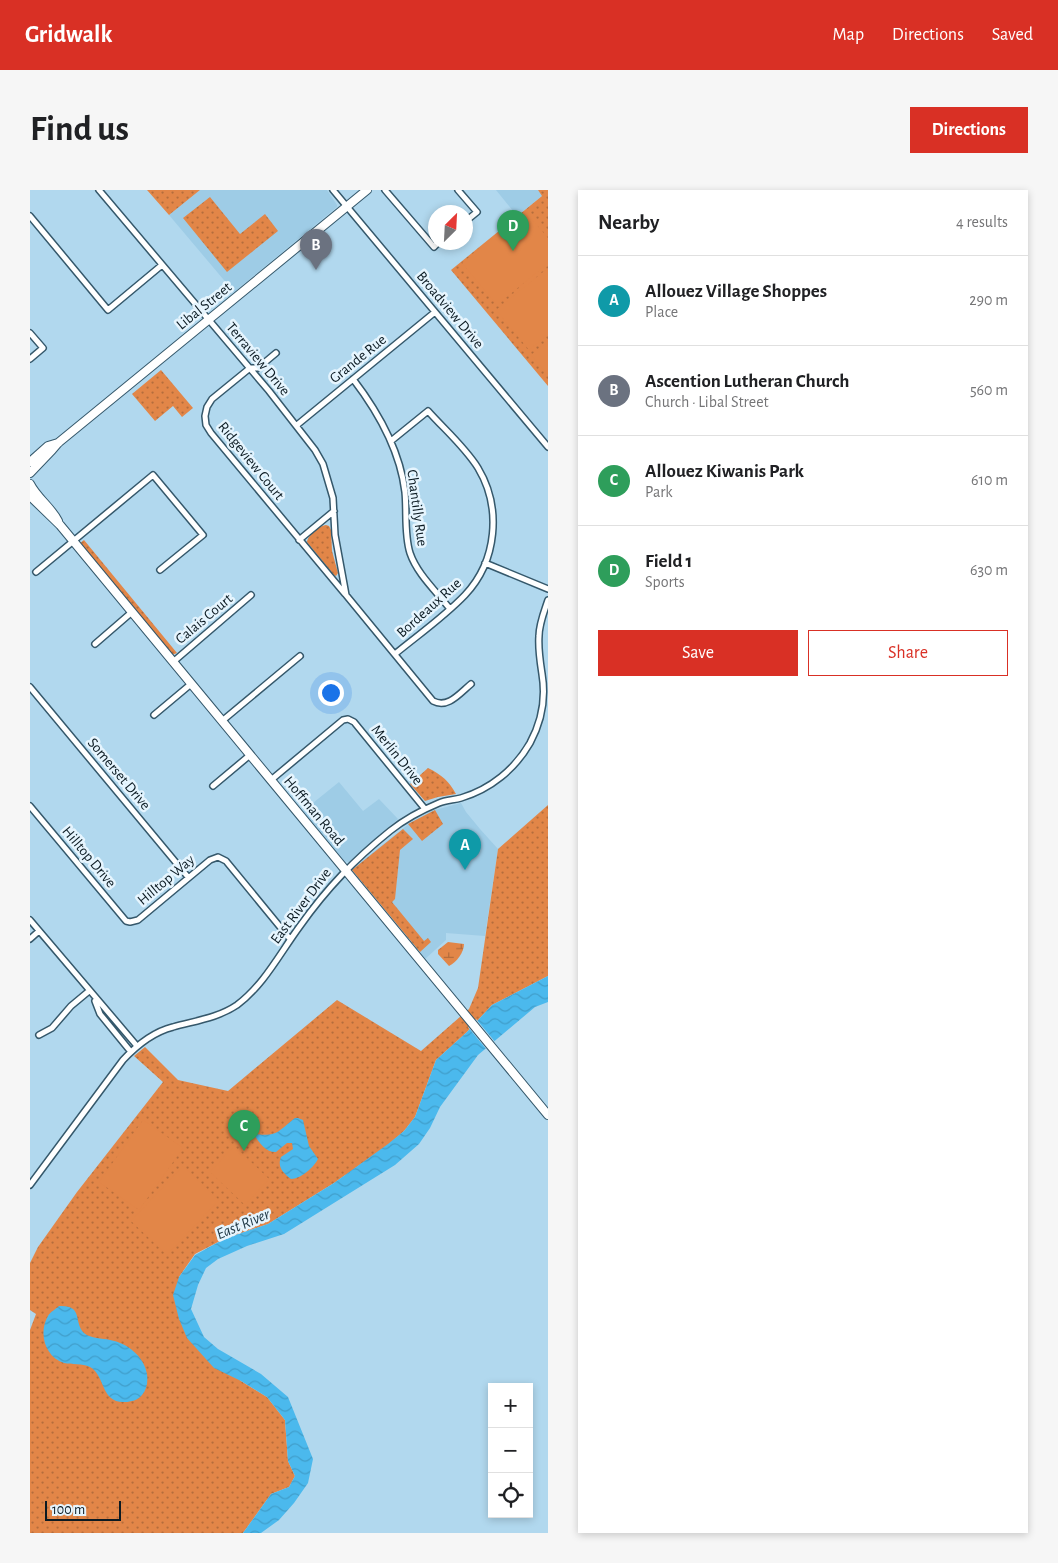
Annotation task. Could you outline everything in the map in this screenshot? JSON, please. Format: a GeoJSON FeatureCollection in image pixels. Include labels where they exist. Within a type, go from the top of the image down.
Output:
{"type":"FeatureCollection","features":[{"type":"Feature","properties":{"kind":"street","name":"Terraview Drive"},"geometry":{"type":"LineString","coordinates":[[99,190],[297,425],[323,464],[333,498],[336,548],[346,595],[433,701],[440,704],[448,703],[471,684]]}},
{"type":"Feature","properties":{"kind":"street","name":"Broadview Drive"},"geometry":{"type":"LineString","coordinates":[[333,190],[548,447]]}},
{"type":"Feature","properties":{"kind":"street","name":"Libal Street"},"geometry":{"type":"LineString","coordinates":[[30,473],[58,443],[367,190]]}},
{"type":"Feature","properties":{"kind":"street"},"geometry":{"type":"LineString","coordinates":[[385,190],[428,240]]}},
{"type":"Feature","properties":{"kind":"street"},"geometry":{"type":"LineString","coordinates":[[458,190],[470,205]]}},
{"type":"Feature","properties":{"kind":"street"},"geometry":{"type":"LineString","coordinates":[[30,216],[108,310],[162,265]]}},
{"type":"Feature","properties":{"kind":"street","name":"Grande Rue"},"geometry":{"type":"LineString","coordinates":[[297,425],[435,312]]}},
{"type":"Feature","properties":{"kind":"street"},"geometry":{"type":"LineString","coordinates":[[30,333],[43,348],[30,359]]}},
{"type":"Feature","properties":{"kind":"street","name":"Ridgeview Court"},"geometry":{"type":"LineString","coordinates":[[276,353],[258,368],[250,368],[212,399],[207,407],[206,425],[346,595]]}},
{"type":"Feature","properties":{"kind":"street","name":"Chantilly Rue"},"geometry":{"type":"LineString","coordinates":[[353,379],[378,415],[391,441],[405,492],[407,537],[410,553],[416,567],[450,609]]}},
{"type":"Feature","properties":{"kind":"street","name":"Bordeaux Rue"},"geometry":{"type":"LineString","coordinates":[[391,441],[428,411],[478,468],[492,505],[492,534],[485,563],[472,587],[450,609],[395,654]]}},
{"type":"Feature","properties":{"kind":"street","name":"Libal Street"},"geometry":{"type":"LineString","coordinates":[[30,462],[48,446],[58,443]]}},
{"type":"Feature","properties":{"kind":"street"},"geometry":{"type":"LineString","coordinates":[[36,572],[153,475],[203,535],[160,570]]}},
{"type":"Feature","properties":{"kind":"street","name":"Hoffman Road"},"geometry":{"type":"LineString","coordinates":[[30,484],[34,492],[54,514],[60,525]]}},
{"type":"Feature","properties":{"kind":"street","name":"Hoffman Road"},"geometry":{"type":"LineString","coordinates":[[30,496],[60,525],[548,1115]]}},
{"type":"Feature","properties":{"kind":"street"},"geometry":{"type":"LineString","coordinates":[[299,540],[334,511]]}},
{"type":"Feature","properties":{"kind":"street"},"geometry":{"type":"LineString","coordinates":[[485,563],[548,589]]}},
{"type":"Feature","properties":{"kind":"street","name":"Calais Court"},"geometry":{"type":"LineString","coordinates":[[173,662],[252,595]]}},
{"type":"Feature","properties":{"kind":"street","name":"East River Drive"},"geometry":{"type":"LineString","coordinates":[[30,1184],[123,1060],[136,1046],[159,1032],[212,1017],[231,1009],[247,997],[260,982],[335,880],[391,830],[425,809],[475,793],[509,771],[530,743],[542,712],[545,670],[539,652],[539,634],[548,600]]}},
{"type":"Feature","properties":{"kind":"street"},"geometry":{"type":"LineString","coordinates":[[94,644],[132,612]]}},
{"type":"Feature","properties":{"kind":"street"},"geometry":{"type":"LineString","coordinates":[[222,721],[300,656]]}},
{"type":"Feature","properties":{"kind":"street"},"geometry":{"type":"LineString","coordinates":[[154,715],[191,684]]}},
{"type":"Feature","properties":{"kind":"street","name":"Somerset Drive"},"geometry":{"type":"LineString","coordinates":[[30,687],[188,877]]}},
{"type":"Feature","properties":{"kind":"street","name":"Merlin Drive"},"geometry":{"type":"LineString","coordinates":[[271,780],[343,720],[348,718],[354,722],[425,809]]}},
{"type":"Feature","properties":{"kind":"street"},"geometry":{"type":"LineString","coordinates":[[213,786],[250,754]]}},
{"type":"Feature","properties":{"kind":"street","name":"Hilltop Drive"},"geometry":{"type":"LineString","coordinates":[[30,806],[123,918],[130,922]]}},
{"type":"Feature","properties":{"kind":"street","name":"Hilltop Way"},"geometry":{"type":"LineString","coordinates":[[130,922],[138,920],[188,877],[218,856],[226,862],[290,939]]}},
{"type":"Feature","properties":{"kind":"street"},"geometry":{"type":"LineString","coordinates":[[30,920],[136,1046]]}},
{"type":"Feature","properties":{"kind":"street"},"geometry":{"type":"LineString","coordinates":[[30,939],[39,931]]}},
{"type":"Feature","properties":{"kind":"street"},"geometry":{"type":"LineString","coordinates":[[39,1036],[52,1028],[71,1006],[89,991]]}},
{"type":"Feature","properties":{"kind":"street"},"geometry":{"type":"LineString","coordinates":[[94,998],[100,1014],[131,1052]]}},
{"type":"Feature","properties":{"kind":"shaded area"},"geometry":{"type":"Polygon","coordinates":[[[200,190],[327,190],[337,207],[234,292],[169,215],[200,190]]]}},
{"type":"Feature","properties":{"kind":"shaded area"},"geometry":{"type":"Polygon","coordinates":[[[496,190],[538,190],[543,195],[517,216],[496,190]]]}},
{"type":"Feature","properties":{"kind":"shaded area"},"geometry":{"type":"Polygon","coordinates":[[[339,782],[363,811],[379,799],[398,819],[349,862],[341,861],[303,811],[339,782]]]}},
{"type":"Feature","properties":{"kind":"shaded area"},"geometry":{"type":"Polygon","coordinates":[[[461,803],[466,812],[498,849],[485,936],[446,933],[446,940],[424,960],[352,874],[352,869],[410,823],[431,811],[461,803]]]}},
{"type":"Feature","properties":{"kind":"green space"},"geometry":{"type":"Polygon","coordinates":[[[147,190],[200,190],[169,215],[147,190]]]}},
{"type":"Feature","properties":{"kind":"green space"},"geometry":{"type":"Polygon","coordinates":[[[538,190],[548,190],[548,386],[451,270],[542,196],[538,190]]]}},
{"type":"Feature","properties":{"kind":"green space"},"geometry":{"type":"Polygon","coordinates":[[[210,197],[240,234],[265,214],[278,231],[227,272],[183,218],[210,197]]]}},
{"type":"Feature","properties":{"kind":"green space"},"geometry":{"type":"Polygon","coordinates":[[[525,211],[548,238],[548,263],[497,305],[462,263],[525,211]]]}},
{"type":"Feature","properties":{"kind":"green space"},"geometry":{"type":"Polygon","coordinates":[[[548,268],[548,334],[529,350],[496,310],[548,268]]]}},
{"type":"Feature","properties":{"kind":"green space"},"geometry":{"type":"Polygon","coordinates":[[[548,341],[548,375],[531,355],[548,341]]]}},
{"type":"Feature","properties":{"kind":"green space"},"geometry":{"type":"Polygon","coordinates":[[[161,370],[193,408],[182,417],[173,406],[155,421],[132,394],[161,370]]]}},
{"type":"Feature","properties":{"kind":"green space"},"geometry":{"type":"Polygon","coordinates":[[[326,525],[331,530],[332,551],[338,573],[336,576],[307,542],[314,531],[326,525]]]}},
{"type":"Feature","properties":{"kind":"green space"},"geometry":{"type":"Polygon","coordinates":[[[84,540],[177,653],[172,655],[79,544],[84,540]]]}},
{"type":"Feature","properties":{"kind":"green space"},"geometry":{"type":"Polygon","coordinates":[[[428,768],[445,779],[456,794],[425,801],[410,784],[428,768]]]}},
{"type":"Feature","properties":{"kind":"green space"},"geometry":{"type":"Polygon","coordinates":[[[548,805],[548,976],[492,1005],[467,1032],[436,1060],[415,1117],[404,1131],[388,1145],[334,1183],[268,1224],[224,1239],[195,1254],[179,1277],[179,1319],[241,1381],[267,1397],[285,1420],[288,1461],[295,1476],[289,1487],[271,1494],[243,1533],[30,1533],[30,1330],[36,1314],[30,1310],[30,1263],[38,1247],[77,1192],[163,1082],[134,1056],[145,1047],[178,1080],[228,1091],[337,1000],[421,1051],[469,1009],[478,988],[498,849],[548,805]]]}},
{"type":"Feature","properties":{"kind":"green space"},"geometry":{"type":"Polygon","coordinates":[[[435,810],[443,824],[422,841],[408,824],[435,810]]]}},
{"type":"Feature","properties":{"kind":"green space"},"geometry":{"type":"Polygon","coordinates":[[[403,829],[413,839],[400,850],[395,899],[392,902],[424,941],[428,938],[431,942],[420,952],[352,870],[403,829]]]}},
{"type":"Feature","properties":{"kind":"green space"},"geometry":{"type":"Polygon","coordinates":[[[448,942],[464,944],[460,956],[449,966],[438,954],[438,950],[448,942]]]}},
{"type":"Feature","properties":{"kind":"green space"},"geometry":{"type":"Polygon","coordinates":[[[143,1120],[183,1148],[139,1210],[99,1182],[143,1120]]]}},
{"type":"Feature","properties":{"kind":"green space"},"geometry":{"type":"Polygon","coordinates":[[[234,1146],[269,1179],[245,1205],[210,1172],[234,1146]]]}},
{"type":"Feature","properties":{"kind":"green space"},"geometry":{"type":"Polygon","coordinates":[[[183,1166],[219,1200],[167,1255],[131,1221],[183,1166]]]}},
{"type":"Feature","properties":{"kind":"water"},"geometry":{"type":"Polygon","coordinates":[[[548,976],[548,1002],[535,1007],[478,1055],[440,1107],[430,1128],[419,1144],[395,1165],[284,1234],[247,1246],[218,1259],[206,1268],[198,1285],[191,1309],[204,1337],[218,1349],[261,1374],[288,1397],[313,1459],[308,1483],[279,1520],[261,1533],[243,1533],[271,1494],[289,1487],[295,1476],[288,1461],[285,1420],[267,1397],[241,1381],[214,1368],[187,1338],[179,1319],[173,1295],[179,1277],[195,1255],[224,1239],[268,1224],[334,1183],[404,1131],[415,1117],[436,1060],[467,1032],[492,1005],[548,976]]]}},
{"type":"Feature","properties":{"kind":"water"},"geometry":{"type":"Polygon","coordinates":[[[295,1118],[303,1120],[309,1146],[318,1159],[307,1172],[291,1179],[283,1172],[280,1167],[280,1161],[281,1157],[293,1149],[292,1143],[287,1143],[276,1152],[272,1152],[263,1146],[253,1134],[273,1134],[295,1118]]]}},
{"type":"Feature","properties":{"kind":"water"},"geometry":{"type":"Polygon","coordinates":[[[59,1306],[67,1306],[75,1311],[81,1329],[87,1335],[123,1344],[134,1351],[145,1367],[147,1377],[146,1388],[140,1397],[130,1402],[117,1401],[107,1394],[99,1376],[90,1367],[64,1363],[52,1356],[45,1344],[44,1330],[49,1315],[59,1306]]]}},
{"type":"Feature","properties":{"kind":"pier"},"geometry":{"type":"Polygon","coordinates":[[[476,1019],[496,1043],[487,1050],[468,1027],[476,1019]]]}},
{"type":"Feature","properties":{"kind":"place","name":"Field 1"},"geometry":{"type":"Point","coordinates":[513,251]}},
{"type":"Feature","properties":{"kind":"place","name":"Ascention Lutheran Church"},"geometry":{"type":"Point","coordinates":[316,270]}},
{"type":"Feature","properties":{"kind":"place","name":"Allouez Village Shoppes"},"geometry":{"type":"Point","coordinates":[465,870]}},
{"type":"Feature","properties":{"kind":"place","name":"Allouez Kiwanis Park"},"geometry":{"type":"Point","coordinates":[244,1151]}},
{"type":"Feature","properties":{"kind":"water label","name":"East River"},"geometry":{"type":"Point","coordinates":[243,1224]}}]}
